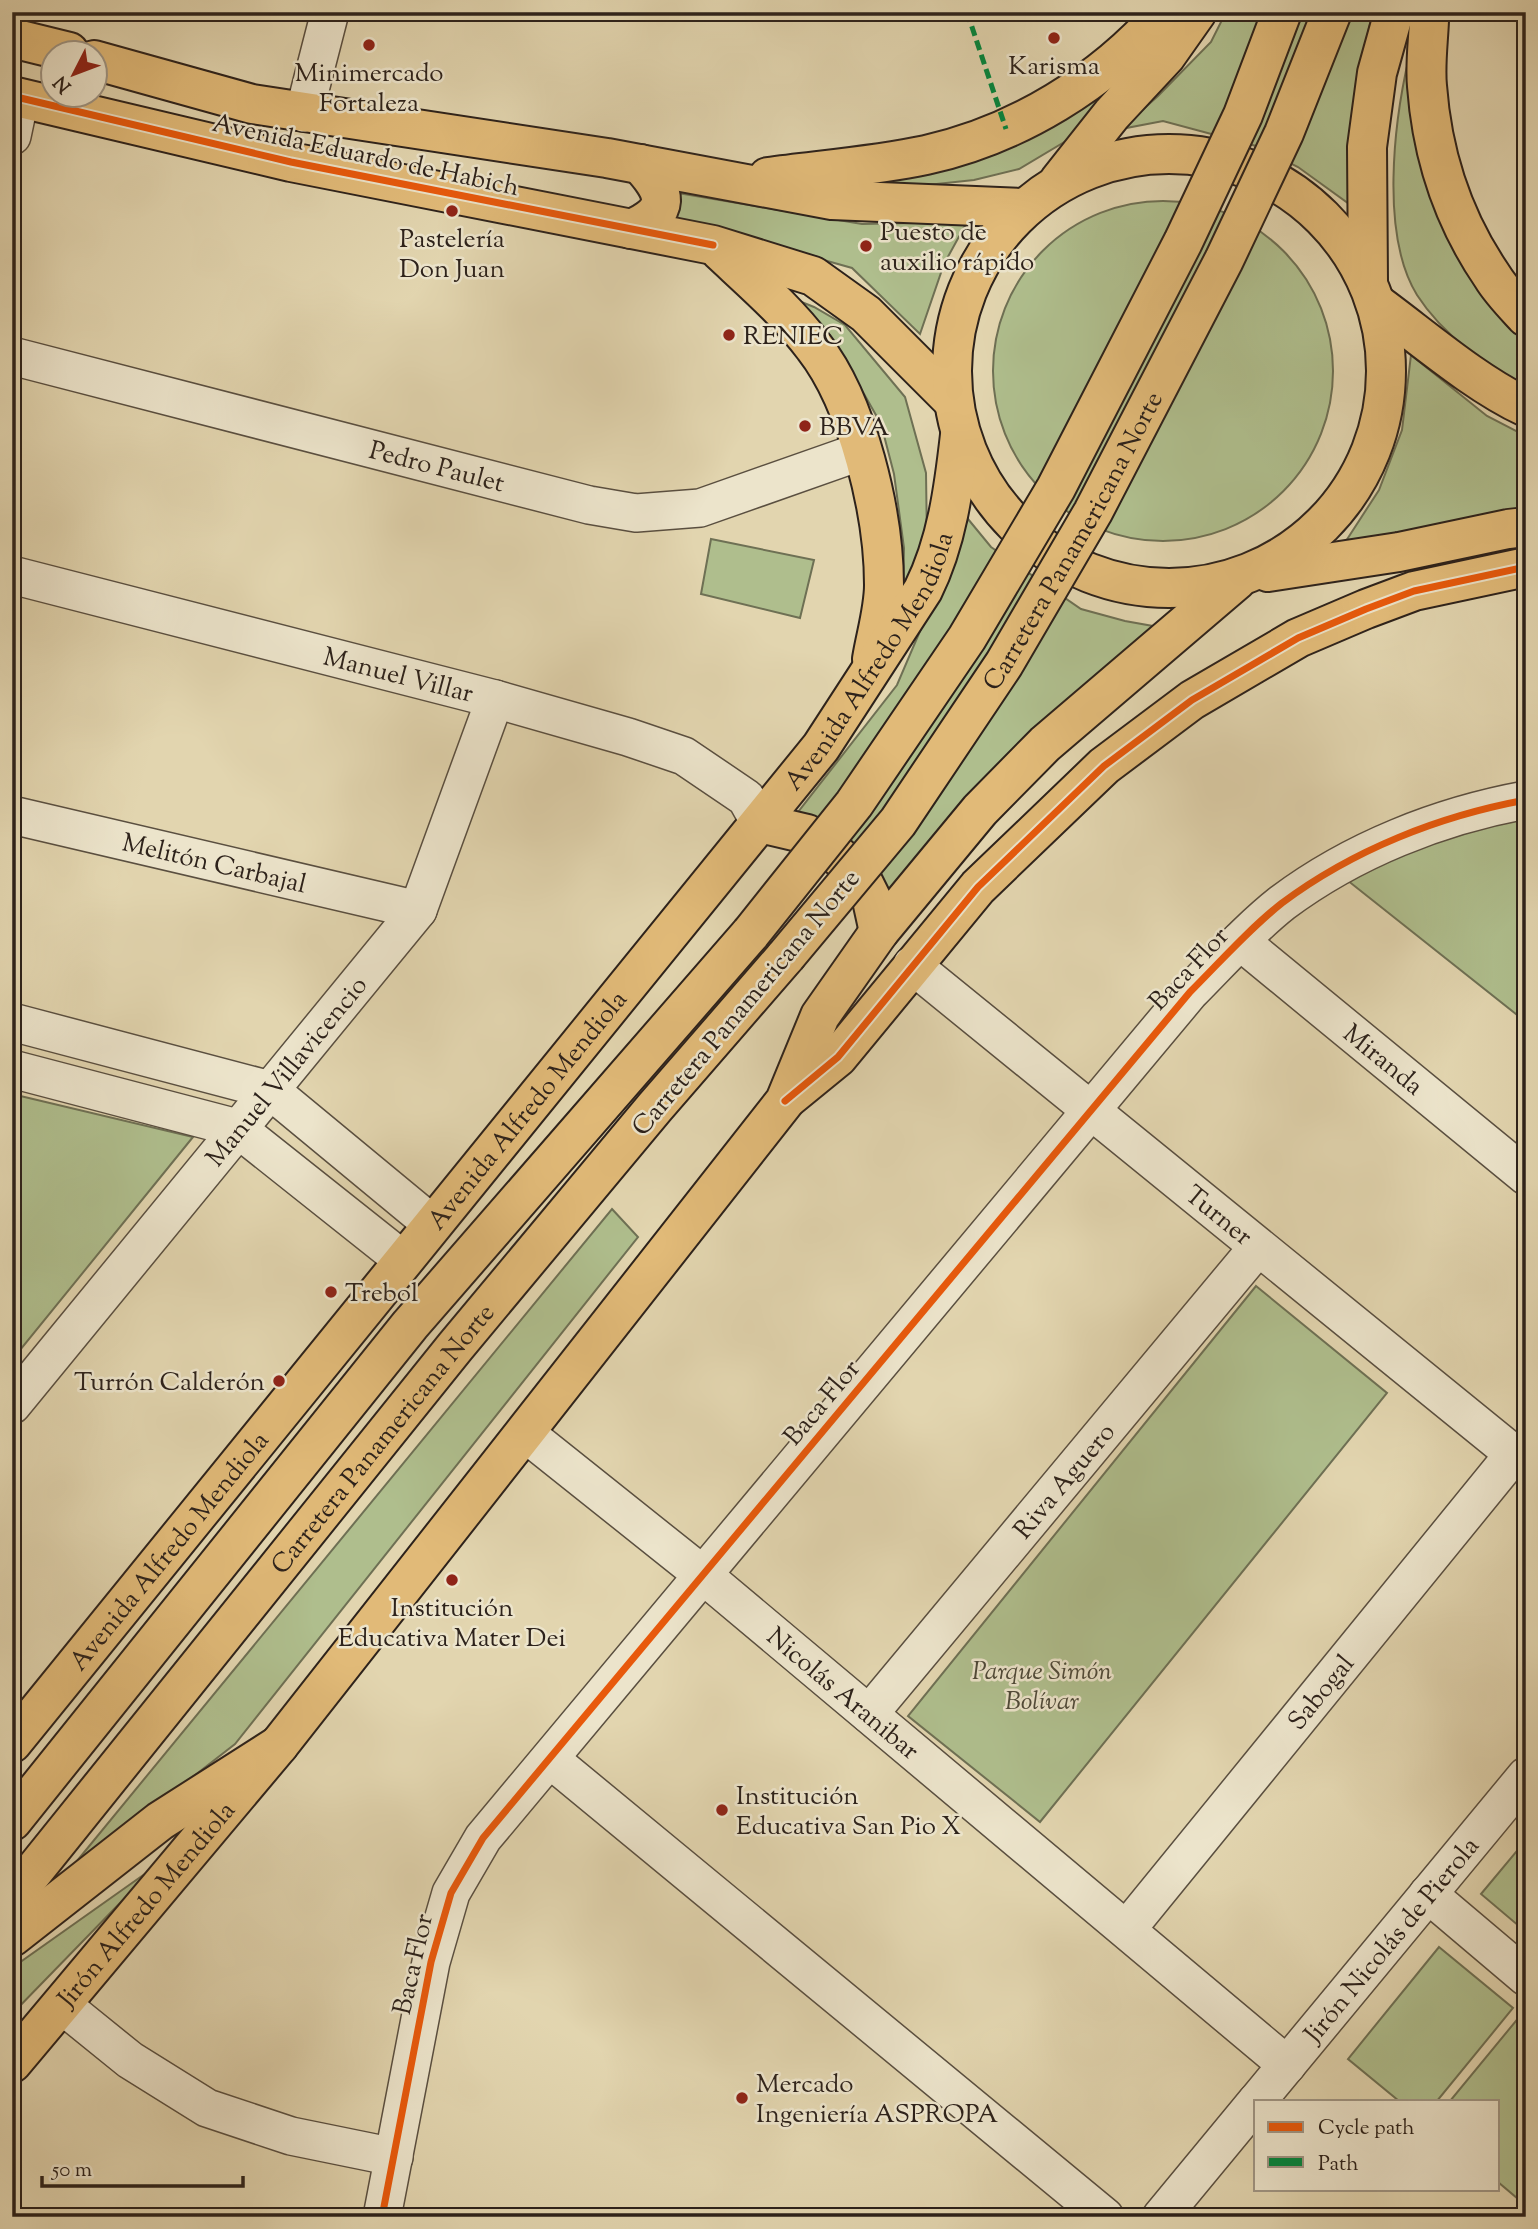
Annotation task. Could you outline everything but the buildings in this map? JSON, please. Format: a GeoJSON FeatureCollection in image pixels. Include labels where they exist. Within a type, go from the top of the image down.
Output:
{"type":"FeatureCollection","features":[{"type":"Feature","properties":{"kind":"main road"},"geometry":{"type":"LineString","coordinates":[[731,182],[907,159],[962,145],[1006,129],[1100,75],[1145,34],[1164,12]]}},
{"type":"Feature","properties":{"kind":"main road"},"geometry":{"type":"LineString","coordinates":[[1059,181],[1112,114],[1166,56],[1197,12]]}},
{"type":"Feature","properties":{"kind":"main road","name":"Carretera Panamericana Norte"},"geometry":{"type":"LineString","coordinates":[[12,1821],[410,1325],[751,933],[854,804],[967,638],[1056,488],[1183,242],[1243,115],[1282,12]]}},
{"type":"Feature","properties":{"kind":"main road","name":"Carretera Panamericana Norte"},"geometry":{"type":"LineString","coordinates":[[12,1898],[455,1347],[646,1117],[898,822],[1004,664],[1093,512],[1224,260],[1284,132],[1332,12]]}},
{"type":"Feature","properties":{"kind":"main road"},"geometry":{"type":"LineString","coordinates":[[1420,15],[1377,73],[1367,146],[1373,293],[1475,376],[1512,401],[1526,407]]}},
{"type":"Feature","properties":{"kind":"main road"},"geometry":{"type":"LineString","coordinates":[[1420,15],[1433,133],[1445,183],[1468,238],[1493,279],[1526,317]]}},
{"type":"Feature","properties":{"kind":"main road"},"geometry":{"type":"LineString","coordinates":[[12,38],[38,44]]}},
{"type":"Feature","properties":{"kind":"main road","name":"Avenida Eduardo de Habich"},"geometry":{"type":"LineString","coordinates":[[108,64],[252,104],[640,164],[832,201],[1022,208]]}},
{"type":"Feature","properties":{"kind":"main road","name":"Avenida Eduardo de Habich"},"geometry":{"type":"LineString","coordinates":[[16,97],[291,162],[713,245],[813,276],[866,314],[956,418]]}},
{"type":"Feature","properties":{"kind":"main road"},"geometry":{"type":"LineString","coordinates":[[785,1101],[820,1016],[879,932],[980,810],[1036,753],[1246,577],[1293,550],[1342,507],[1376,446],[1388,378],[1384,327],[1373,293],[1327,221],[1269,177],[1200,155],[1127,156],[1059,181]]}},
{"type":"Feature","properties":{"kind":"main road"},"geometry":{"type":"LineString","coordinates":[[631,229],[648,222],[659,212],[662,199],[653,178],[640,164]]}},
{"type":"Feature","properties":{"kind":"main road","name":"Avenida Alfredo Mendiola"},"geometry":{"type":"LineString","coordinates":[[12,1743],[821,747],[870,674],[934,569],[953,494],[956,418],[954,330],[978,263],[1022,208],[1059,181]]}},
{"type":"Feature","properties":{"kind":"main road"},"geometry":{"type":"LineString","coordinates":[[713,245],[771,299],[814,347],[842,391],[862,451],[878,520],[884,586],[870,674]]}},
{"type":"Feature","properties":{"kind":"main road"},"geometry":{"type":"LineString","coordinates":[[956,418],[991,498],[1040,547],[1101,579],[1169,590],[1399,552],[1526,527]]}},
{"type":"Feature","properties":{"kind":"main road"},"geometry":{"type":"LineString","coordinates":[[12,1937],[160,1821],[279,1745],[785,1101],[838,1057],[978,887],[1095,775],[1192,700],[1298,638],[1414,591],[1526,567]]}},
{"type":"Feature","properties":{"kind":"main road"},"geometry":{"type":"LineString","coordinates":[[760,823],[807,834],[835,853],[860,876],[872,900],[879,932]]}},
{"type":"Feature","properties":{"kind":"main road","name":"Jirón Alfredo Mendiola"},"geometry":{"type":"LineString","coordinates":[[12,2063],[279,1745]]}},
{"type":"Feature","properties":{"kind":"street"},"geometry":{"type":"LineString","coordinates":[[304,113],[330,12]]}},
{"type":"Feature","properties":{"kind":"street"},"geometry":{"type":"LineString","coordinates":[[12,136],[16,97]]}},
{"type":"Feature","properties":{"kind":"street","name":"Pedro Paulet"},"geometry":{"type":"LineString","coordinates":[[12,356],[576,502],[636,513],[700,508],[862,451]]}},
{"type":"Feature","properties":{"kind":"street","name":"Manuel Villar"},"geometry":{"type":"LineString","coordinates":[[12,575],[495,699],[628,737],[684,757],[746,798],[760,823]]}},
{"type":"Feature","properties":{"kind":"street","name":"Manuel Villavicencio"},"geometry":{"type":"LineString","coordinates":[[12,1405],[418,910],[495,699]]}},
{"type":"Feature","properties":{"kind":"street","name":"Baca Flor"},"geometry":{"type":"LineString","coordinates":[[382,2217],[431,1962],[451,1893],[483,1838],[1191,992],[1240,941],[1281,904],[1340,864],[1422,828],[1526,800]]}},
{"type":"Feature","properties":{"kind":"street","name":"Melitón Carbajal"},"geometry":{"type":"LineString","coordinates":[[12,815],[418,910]]}},
{"type":"Feature","properties":{"kind":"street","name":"Miranda"},"geometry":{"type":"LineString","coordinates":[[1240,941],[1526,1176]]}},
{"type":"Feature","properties":{"kind":"street","name":"Turner"},"geometry":{"type":"LineString","coordinates":[[912,965],[1520,1459]]}},
{"type":"Feature","properties":{"kind":"street"},"geometry":{"type":"LineString","coordinates":[[12,1022],[270,1090],[432,1224]]}},
{"type":"Feature","properties":{"kind":"street"},"geometry":{"type":"LineString","coordinates":[[12,1069],[237,1128],[403,1260]]}},
{"type":"Feature","properties":{"kind":"street","name":"Riva Aguero"},"geometry":{"type":"LineString","coordinates":[[869,1714],[1258,1247]]}},
{"type":"Feature","properties":{"kind":"street","name":"Nicolás Aranibar"},"geometry":{"type":"LineString","coordinates":[[525,1433],[703,1575],[1287,2065]]}},
{"type":"Feature","properties":{"kind":"street","name":"Sabogal"},"geometry":{"type":"LineString","coordinates":[[1127,1929],[1520,1459]]}},
{"type":"Feature","properties":{"kind":"street"},"geometry":{"type":"LineString","coordinates":[[550,1759],[1105,2217]]}},
{"type":"Feature","properties":{"kind":"street","name":"Jirón Nicolás de Pierola"},"geometry":{"type":"LineString","coordinates":[[1257,2100],[1526,1776]]}},
{"type":"Feature","properties":{"kind":"street"},"geometry":{"type":"LineString","coordinates":[[1428,1894],[1526,1977]]}},
{"type":"Feature","properties":{"kind":"street"},"geometry":{"type":"LineString","coordinates":[[62,2005],[130,2060],[207,2108],[291,2136],[394,2157]]}},
{"type":"Feature","properties":{"kind":"street","name":"Jirón Nicolás de Pierola"},"geometry":{"type":"LineString","coordinates":[[1161,2217],[1254,2103]]}},
{"type":"Feature","properties":{"kind":"green space"},"geometry":{"type":"Polygon","coordinates":[[[1226,12],[1373,12],[1356,81],[1352,206],[1298,167],[1256,146],[1163,121],[1121,129],[1211,42],[1226,12]]]}},
{"type":"Feature","properties":{"kind":"green space"},"geometry":{"type":"Polygon","coordinates":[[[1409,57],[1510,325],[1526,340],[1526,389],[1481,359],[1440,324],[1417,295],[1405,270],[1394,210],[1394,178],[1395,145],[1409,57]]]}},
{"type":"Feature","properties":{"kind":"green space"},"geometry":{"type":"Polygon","coordinates":[[[1132,63],[1071,138],[1019,169],[974,180],[899,188],[822,172],[878,175],[1132,63]]]}},
{"type":"Feature","properties":{"kind":"green space"},"geometry":{"type":"Polygon","coordinates":[[[666,191],[862,224],[967,222],[944,264],[920,334],[852,268],[668,216],[666,191]]]}},
{"type":"Feature","properties":{"kind":"green space"},"geometry":{"type":"Polygon","coordinates":[[[1146,201],[1180,201],[1212,208],[1258,229],[1295,263],[1313,291],[1326,322],[1333,354],[1333,388],[1326,420],[1313,451],[1295,479],[1271,503],[1243,521],[1212,534],[1180,541],[1146,541],[1114,534],[1068,513],[1031,479],[1013,451],[1000,420],[993,388],[993,354],[1000,322],[1021,276],[1055,239],[1083,221],[1114,208],[1146,201]]]}},
{"type":"Feature","properties":{"kind":"green space"},"geometry":{"type":"Polygon","coordinates":[[[789,297],[814,307],[845,325],[905,397],[926,473],[927,543],[903,604],[904,548],[894,474],[881,424],[855,378],[789,297]]]}},
{"type":"Feature","properties":{"kind":"green space"},"geometry":{"type":"Polygon","coordinates":[[[1411,355],[1487,416],[1526,436],[1526,507],[1344,544],[1379,490],[1402,430],[1411,355]]]}},
{"type":"Feature","properties":{"kind":"green space"},"geometry":{"type":"Polygon","coordinates":[[[968,519],[991,547],[1081,609],[1125,621],[1175,630],[890,904],[795,816],[897,685],[968,519]]]}},
{"type":"Feature","properties":{"kind":"green space"},"geometry":{"type":"Polygon","coordinates":[[[711,539],[814,560],[800,618],[701,594],[711,539]]]}},
{"type":"Feature","properties":{"kind":"green space"},"geometry":{"type":"Polygon","coordinates":[[[1526,812],[1526,1022],[1347,880],[1427,840],[1526,812]]]}},
{"type":"Feature","properties":{"kind":"green space"},"geometry":{"type":"Polygon","coordinates":[[[12,1094],[193,1137],[12,1360],[12,1094]]]}},
{"type":"Feature","properties":{"kind":"green space"},"geometry":{"type":"Polygon","coordinates":[[[612,1209],[638,1237],[235,1744],[63,1878],[612,1209]]]}},
{"type":"Feature","properties":{"kind":"green space","name":"Parque Simón Bolívar"},"geometry":{"type":"Polygon","coordinates":[[[1256,1286],[1387,1393],[1040,1822],[908,1716],[1256,1286]]]}},
{"type":"Feature","properties":{"kind":"green space"},"geometry":{"type":"Polygon","coordinates":[[[1526,1840],[1526,1932],[1481,1894],[1526,1840]]]}},
{"type":"Feature","properties":{"kind":"green space"},"geometry":{"type":"Polygon","coordinates":[[[156,1866],[12,2014],[12,1971],[19,1963],[156,1866]]]}},
{"type":"Feature","properties":{"kind":"green space"},"geometry":{"type":"Polygon","coordinates":[[[1439,1947],[1513,2008],[1438,2100],[1398,2100],[1348,2059],[1439,1947]]]}},
{"type":"Feature","properties":{"kind":"green space"},"geometry":{"type":"Polygon","coordinates":[[[1520,2016],[1526,2022],[1526,2188],[1517,2198],[1500,2184],[1500,2100],[1451,2100],[1520,2016]]]}},
{"type":"Feature","properties":{"kind":"marked path"},"geometry":{"type":"LineString","coordinates":[[967,12],[1006,129]]}},
{"type":"Feature","properties":{"kind":"cycle path"},"geometry":{"type":"LineString","coordinates":[[12,96],[291,162],[713,245]]}},
{"type":"Feature","properties":{"kind":"cycle path"},"geometry":{"type":"LineString","coordinates":[[785,1101],[838,1057],[978,887],[1104,766],[1192,700],[1298,638],[1366,609],[1414,591],[1526,567]]}},
{"type":"Feature","properties":{"kind":"cycle path"},"geometry":{"type":"LineString","coordinates":[[382,2217],[431,1962],[451,1893],[483,1838],[1190,992],[1235,946],[1282,903],[1309,884],[1367,851],[1461,815],[1526,800]]}},
{"type":"Feature","properties":{"kind":"place","name":"Karisma"},"geometry":{"type":"Point","coordinates":[1054,38]}},
{"type":"Feature","properties":{"kind":"place","name":"Minimercado Fortaleza"},"geometry":{"type":"Point","coordinates":[369,45]}},
{"type":"Feature","properties":{"kind":"place","name":"Pastelería Don Juan"},"geometry":{"type":"Point","coordinates":[452,211]}},
{"type":"Feature","properties":{"kind":"place","name":"Puesto de auxilio rápido"},"geometry":{"type":"Point","coordinates":[866,246]}},
{"type":"Feature","properties":{"kind":"place","name":"RENIEC"},"geometry":{"type":"Point","coordinates":[729,335]}},
{"type":"Feature","properties":{"kind":"place","name":"BBVA"},"geometry":{"type":"Point","coordinates":[805,426]}},
{"type":"Feature","properties":{"kind":"place","name":"Trebol"},"geometry":{"type":"Point","coordinates":[331,1292]}},
{"type":"Feature","properties":{"kind":"place","name":"Turrón Calderón"},"geometry":{"type":"Point","coordinates":[279,1381]}},
{"type":"Feature","properties":{"kind":"place","name":"Institución Educativa Mater Dei"},"geometry":{"type":"Point","coordinates":[452,1580]}},
{"type":"Feature","properties":{"kind":"place","name":"Institución Educativa San Pio X"},"geometry":{"type":"Point","coordinates":[722,1810]}},
{"type":"Feature","properties":{"kind":"place","name":"Mercado Ingeniería ASPROPA"},"geometry":{"type":"Point","coordinates":[742,2098]}}]}
